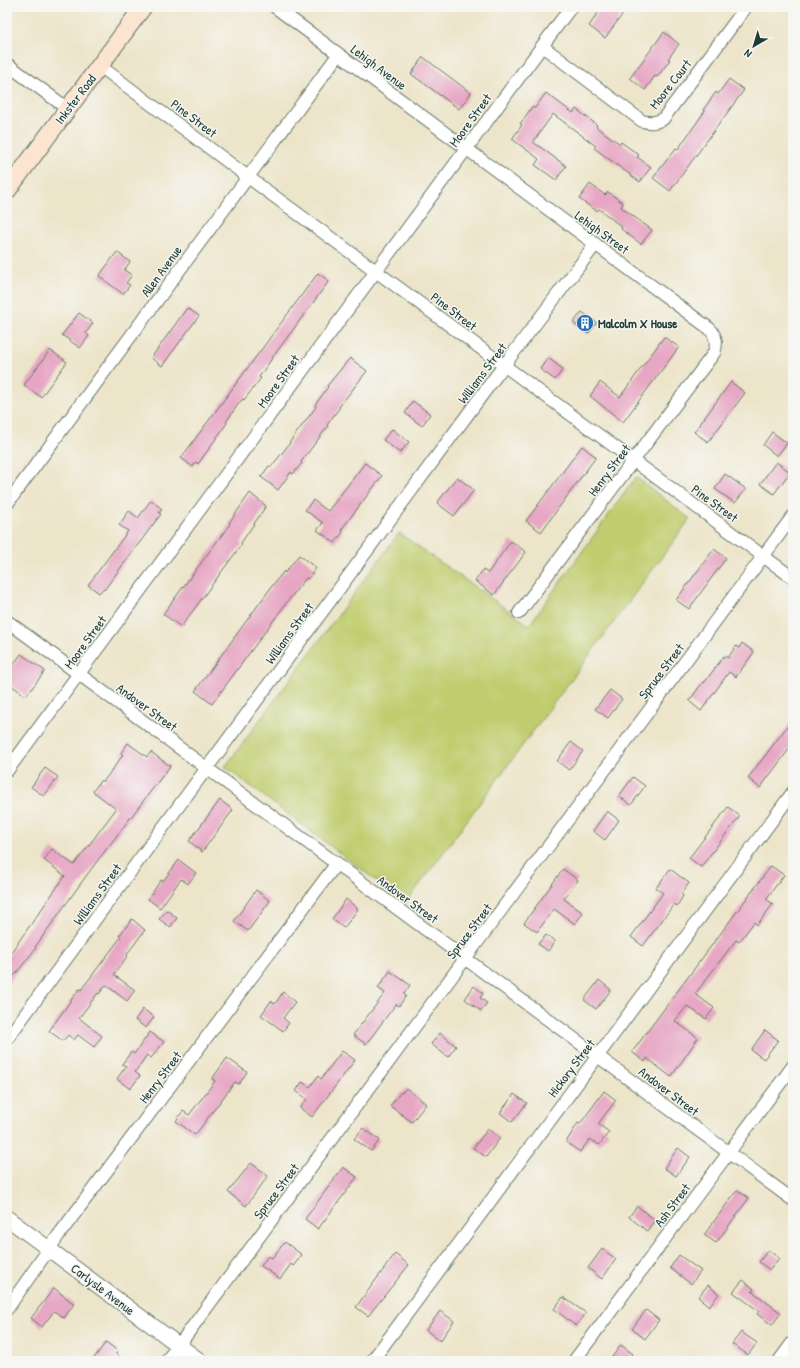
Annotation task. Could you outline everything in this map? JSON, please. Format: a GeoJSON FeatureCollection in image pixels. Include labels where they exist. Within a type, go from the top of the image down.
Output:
{"type":"FeatureCollection","features":[{"type":"Feature","properties":{"kind":"main road","name":"Inkster Road"},"geometry":{"type":"LineString","coordinates":[[7,191],[143,7]]}},
{"type":"Feature","properties":{"kind":"street","name":"Lehigh Avenue"},"geometry":{"type":"LineString","coordinates":[[275,7],[466,150]]}},
{"type":"Feature","properties":{"kind":"street","name":"Moore Street"},"geometry":{"type":"LineString","coordinates":[[7,771],[571,7]]}},
{"type":"Feature","properties":{"kind":"street","name":"Moore Court"},"geometry":{"type":"LineString","coordinates":[[542,46],[642,121],[649,123],[657,122],[663,119],[746,7]]}},
{"type":"Feature","properties":{"kind":"street","name":"Allen Avenue"},"geometry":{"type":"LineString","coordinates":[[7,504],[338,55]]}},
{"type":"Feature","properties":{"kind":"street"},"geometry":{"type":"LineString","coordinates":[[7,64],[68,109]]}},
{"type":"Feature","properties":{"kind":"street","name":"Pine Street"},"geometry":{"type":"LineString","coordinates":[[100,66],[793,578]]}},
{"type":"Feature","properties":{"kind":"street","name":"Lehigh Street"},"geometry":{"type":"LineString","coordinates":[[466,150],[710,329],[716,340]]}},
{"type":"Feature","properties":{"kind":"street","name":"Williams Street"},"geometry":{"type":"LineString","coordinates":[[7,1040],[504,365],[595,245]]}},
{"type":"Feature","properties":{"kind":"street","name":"Henry Street"},"geometry":{"type":"LineString","coordinates":[[519,613],[714,353],[716,340]]}},
{"type":"Feature","properties":{"kind":"street","name":"Spruce Street"},"geometry":{"type":"LineString","coordinates":[[166,1361],[793,516]]}},
{"type":"Feature","properties":{"kind":"street","name":"Andover Street"},"geometry":{"type":"LineString","coordinates":[[7,621],[793,1200]]}},
{"type":"Feature","properties":{"kind":"street","name":"Hickory Street"},"geometry":{"type":"LineString","coordinates":[[372,1361],[793,792]]}},
{"type":"Feature","properties":{"kind":"street","name":"Henry Street"},"geometry":{"type":"LineString","coordinates":[[7,1309],[49,1249],[337,863]]}},
{"type":"Feature","properties":{"kind":"street","name":"Ash Street"},"geometry":{"type":"LineString","coordinates":[[574,1361],[793,1066]]}},
{"type":"Feature","properties":{"kind":"street","name":"Carlysle Avenue"},"geometry":{"type":"LineString","coordinates":[[7,1218],[200,1361]]}},
{"type":"Feature","properties":{"kind":"street"},"geometry":{"type":"LineString","coordinates":[[779,1361],[793,1342]]}},
{"type":"Feature","properties":{"kind":"green space"},"geometry":{"type":"Polygon","coordinates":[[[636,477],[690,519],[406,903],[225,767],[399,533],[529,625],[636,477]]]}},
{"type":"Feature","properties":{"kind":"building"},"geometry":{"type":"Polygon","coordinates":[[[602,7],[628,7],[605,38],[589,26],[602,7]]]}},
{"type":"Feature","properties":{"kind":"building"},"geometry":{"type":"Polygon","coordinates":[[[664,32],[679,44],[668,59],[670,60],[657,77],[655,76],[645,90],[630,78],[664,32]]]}},
{"type":"Feature","properties":{"kind":"building"},"geometry":{"type":"Polygon","coordinates":[[[423,57],[471,93],[459,109],[411,74],[423,57]]]}},
{"type":"Feature","properties":{"kind":"building"},"geometry":{"type":"Polygon","coordinates":[[[729,79],[744,90],[670,191],[653,178],[676,148],[678,149],[705,111],[703,110],[716,92],[718,94],[729,79]]]}},
{"type":"Feature","properties":{"kind":"building"},"geometry":{"type":"Polygon","coordinates":[[[546,93],[573,113],[576,109],[597,125],[596,127],[639,155],[637,157],[651,167],[640,182],[594,148],[596,146],[553,114],[533,142],[566,166],[556,180],[535,165],[539,159],[512,139],[532,107],[535,108],[546,93]]]}},
{"type":"Feature","properties":{"kind":"building"},"geometry":{"type":"Polygon","coordinates":[[[590,184],[605,195],[608,192],[623,203],[621,207],[652,230],[641,244],[621,229],[622,227],[599,209],[597,211],[579,199],[590,184]]]}},
{"type":"Feature","properties":{"kind":"building"},"geometry":{"type":"Polygon","coordinates":[[[117,252],[130,262],[124,270],[132,275],[126,283],[130,285],[123,294],[99,276],[117,252]]]}},
{"type":"Feature","properties":{"kind":"building"},"geometry":{"type":"Polygon","coordinates":[[[318,273],[329,281],[275,354],[259,377],[261,378],[244,400],[243,399],[239,403],[198,464],[196,462],[193,467],[181,458],[318,273]]]}},
{"type":"Feature","properties":{"kind":"building"},"geometry":{"type":"Polygon","coordinates":[[[187,308],[199,316],[162,366],[151,358],[187,308]]]}},
{"type":"Feature","properties":{"kind":"building","name":"Malcolm X House"},"geometry":{"type":"Polygon","coordinates":[[[582,312],[597,323],[588,334],[573,323],[582,312]]]}},
{"type":"Feature","properties":{"kind":"building"},"geometry":{"type":"Polygon","coordinates":[[[79,313],[93,323],[86,333],[89,336],[80,348],[62,335],[79,313]]]}},
{"type":"Feature","properties":{"kind":"building"},"geometry":{"type":"Polygon","coordinates":[[[664,337],[679,347],[623,422],[590,396],[600,382],[620,397],[664,337]]]}},
{"type":"Feature","properties":{"kind":"building"},"geometry":{"type":"Polygon","coordinates":[[[50,350],[67,362],[41,397],[24,385],[50,350]]]}},
{"type":"Feature","properties":{"kind":"building"},"geometry":{"type":"Polygon","coordinates":[[[350,358],[367,371],[339,407],[327,425],[328,426],[301,462],[302,463],[293,474],[291,472],[278,490],[261,477],[290,443],[316,407],[315,405],[328,387],[327,386],[350,358]]]}},
{"type":"Feature","properties":{"kind":"building"},"geometry":{"type":"Polygon","coordinates":[[[548,358],[563,369],[555,380],[540,369],[548,358]]]}},
{"type":"Feature","properties":{"kind":"building"},"geometry":{"type":"Polygon","coordinates":[[[731,382],[745,393],[708,442],[694,432],[731,382]]]}},
{"type":"Feature","properties":{"kind":"building"},"geometry":{"type":"Polygon","coordinates":[[[413,401],[430,414],[422,426],[405,413],[413,401]]]}},
{"type":"Feature","properties":{"kind":"building"},"geometry":{"type":"Polygon","coordinates":[[[392,429],[409,442],[400,453],[383,440],[392,429]]]}},
{"type":"Feature","properties":{"kind":"building"},"geometry":{"type":"Polygon","coordinates":[[[772,432],[787,443],[777,456],[763,445],[772,432]]]}},
{"type":"Feature","properties":{"kind":"building"},"geometry":{"type":"Polygon","coordinates":[[[582,446],[596,457],[541,532],[526,521],[582,446]]]}},
{"type":"Feature","properties":{"kind":"building"},"geometry":{"type":"Polygon","coordinates":[[[776,462],[790,472],[774,494],[760,484],[776,462]]]}},
{"type":"Feature","properties":{"kind":"building"},"geometry":{"type":"Polygon","coordinates":[[[365,463],[382,476],[341,530],[343,532],[335,543],[317,530],[323,523],[305,510],[313,500],[328,511],[365,463]]]}},
{"type":"Feature","properties":{"kind":"building"},"geometry":{"type":"Polygon","coordinates":[[[725,474],[746,489],[735,503],[715,489],[725,474]]]}},
{"type":"Feature","properties":{"kind":"building"},"geometry":{"type":"Polygon","coordinates":[[[457,477],[474,490],[454,516],[437,503],[457,477]]]}},
{"type":"Feature","properties":{"kind":"building"},"geometry":{"type":"Polygon","coordinates":[[[250,493],[266,506],[241,543],[242,544],[181,627],[163,614],[230,524],[229,523],[250,493]]]}},
{"type":"Feature","properties":{"kind":"building"},"geometry":{"type":"Polygon","coordinates":[[[151,500],[162,509],[159,513],[161,514],[104,590],[103,589],[99,593],[88,585],[128,531],[119,525],[129,511],[138,518],[151,500]]]}},
{"type":"Feature","properties":{"kind":"building"},"geometry":{"type":"Polygon","coordinates":[[[511,541],[526,552],[494,595],[475,581],[483,570],[488,573],[511,541]]]}},
{"type":"Feature","properties":{"kind":"building"},"geometry":{"type":"Polygon","coordinates":[[[714,549],[726,558],[689,609],[676,600],[714,549]]]}},
{"type":"Feature","properties":{"kind":"building"},"geometry":{"type":"Polygon","coordinates":[[[299,555],[316,568],[287,602],[212,704],[195,691],[275,582],[284,571],[285,573],[299,555]]]}},
{"type":"Feature","properties":{"kind":"building"},"geometry":{"type":"Polygon","coordinates":[[[742,643],[754,652],[736,677],[729,672],[701,711],[689,701],[724,656],[728,658],[736,646],[739,648],[742,643]]]}},
{"type":"Feature","properties":{"kind":"building"},"geometry":{"type":"Polygon","coordinates":[[[21,654],[45,671],[26,696],[7,682],[7,665],[11,668],[21,654]]]}},
{"type":"Feature","properties":{"kind":"building"},"geometry":{"type":"Polygon","coordinates":[[[610,690],[622,699],[608,718],[595,709],[610,690]]]}},
{"type":"Feature","properties":{"kind":"building"},"geometry":{"type":"Polygon","coordinates":[[[793,719],[793,744],[760,788],[748,778],[793,719]]]}},
{"type":"Feature","properties":{"kind":"building"},"geometry":{"type":"Polygon","coordinates":[[[571,742],[583,751],[569,770],[557,761],[571,742]]]}},
{"type":"Feature","properties":{"kind":"building"},"geometry":{"type":"Polygon","coordinates":[[[128,743],[147,757],[151,752],[170,766],[89,872],[35,947],[36,948],[7,985],[7,958],[65,876],[44,860],[52,849],[74,865],[116,809],[93,791],[101,780],[103,782],[123,755],[121,753],[128,743]]]}},
{"type":"Feature","properties":{"kind":"building"},"geometry":{"type":"Polygon","coordinates":[[[45,768],[58,777],[44,796],[31,787],[45,768]]]}},
{"type":"Feature","properties":{"kind":"building"},"geometry":{"type":"Polygon","coordinates":[[[633,777],[645,786],[631,805],[619,796],[633,777]]]}},
{"type":"Feature","properties":{"kind":"building"},"geometry":{"type":"Polygon","coordinates":[[[220,800],[233,810],[202,852],[189,841],[220,800]]]}},
{"type":"Feature","properties":{"kind":"building"},"geometry":{"type":"Polygon","coordinates":[[[728,807],[740,816],[701,867],[689,858],[728,807]]]}},
{"type":"Feature","properties":{"kind":"building"},"geometry":{"type":"Polygon","coordinates":[[[607,811],[619,820],[605,840],[593,831],[607,811]]]}},
{"type":"Feature","properties":{"kind":"building"},"geometry":{"type":"Polygon","coordinates":[[[179,860],[196,873],[188,884],[181,879],[160,908],[148,899],[161,880],[163,881],[179,860]]]}},
{"type":"Feature","properties":{"kind":"building"},"geometry":{"type":"Polygon","coordinates":[[[771,866],[784,875],[766,899],[773,904],[757,925],[754,922],[739,942],[736,940],[695,994],[714,1008],[706,1019],[687,1006],[675,1021],[698,1038],[671,1077],[647,1058],[645,1062],[632,1052],[771,866]]]}},
{"type":"Feature","properties":{"kind":"building"},"geometry":{"type":"Polygon","coordinates":[[[563,869],[578,880],[564,899],[583,913],[575,924],[554,909],[537,932],[524,923],[563,869]]]}},
{"type":"Feature","properties":{"kind":"building"},"geometry":{"type":"Polygon","coordinates":[[[670,869],[689,883],[681,894],[683,896],[677,906],[674,904],[643,946],[631,937],[663,893],[656,888],[670,869]]]}},
{"type":"Feature","properties":{"kind":"building"},"geometry":{"type":"Polygon","coordinates":[[[256,890],[270,901],[248,931],[234,921],[256,890]]]}},
{"type":"Feature","properties":{"kind":"building"},"geometry":{"type":"Polygon","coordinates":[[[346,899],[358,909],[344,928],[332,919],[346,899]]]}},
{"type":"Feature","properties":{"kind":"building"},"geometry":{"type":"Polygon","coordinates":[[[167,910],[177,918],[170,927],[159,919],[167,910]]]}},
{"type":"Feature","properties":{"kind":"building"},"geometry":{"type":"Polygon","coordinates":[[[132,919],[145,930],[127,954],[128,955],[114,975],[135,990],[127,1001],[106,985],[79,1018],[102,1036],[94,1047],[78,1035],[74,1040],[68,1035],[63,1041],[49,1031],[79,989],[81,990],[121,937],[119,936],[132,919]]]}},
{"type":"Feature","properties":{"kind":"building"},"geometry":{"type":"Polygon","coordinates":[[[546,935],[555,941],[548,951],[538,944],[546,935]]]}},
{"type":"Feature","properties":{"kind":"building"},"geometry":{"type":"Polygon","coordinates":[[[390,971],[410,985],[404,994],[406,996],[399,1006],[396,1004],[366,1044],[353,1035],[385,993],[378,988],[390,971]]]}},
{"type":"Feature","properties":{"kind":"building"},"geometry":{"type":"Polygon","coordinates":[[[599,980],[611,990],[596,1009],[584,1000],[599,980]]]}},
{"type":"Feature","properties":{"kind":"building"},"geometry":{"type":"Polygon","coordinates":[[[474,986],[483,993],[480,998],[487,1003],[481,1011],[465,999],[474,986]]]}},
{"type":"Feature","properties":{"kind":"building"},"geometry":{"type":"Polygon","coordinates":[[[283,992],[295,1002],[283,1018],[289,1023],[283,1031],[261,1015],[271,1001],[275,1004],[283,992]]]}},
{"type":"Feature","properties":{"kind":"building"},"geometry":{"type":"Polygon","coordinates":[[[143,1009],[154,1017],[146,1028],[135,1020],[143,1009]]]}},
{"type":"Feature","properties":{"kind":"building"},"geometry":{"type":"Polygon","coordinates":[[[765,1030],[778,1040],[764,1059],[751,1050],[765,1030]]]}},
{"type":"Feature","properties":{"kind":"building"},"geometry":{"type":"Polygon","coordinates":[[[150,1032],[164,1042],[151,1058],[147,1055],[135,1072],[140,1076],[130,1089],[117,1079],[126,1066],[122,1064],[131,1052],[134,1054],[150,1032]]]}},
{"type":"Feature","properties":{"kind":"building"},"geometry":{"type":"Polygon","coordinates":[[[440,1033],[456,1046],[448,1057],[431,1044],[440,1033]]]}},
{"type":"Feature","properties":{"kind":"building"},"geometry":{"type":"Polygon","coordinates":[[[342,1051],[355,1060],[312,1117],[300,1108],[307,1099],[296,1091],[302,1082],[310,1087],[318,1076],[321,1079],[342,1051]]]}},
{"type":"Feature","properties":{"kind":"building"},"geometry":{"type":"Polygon","coordinates":[[[227,1058],[247,1072],[239,1084],[235,1082],[195,1135],[176,1121],[183,1111],[189,1115],[215,1081],[212,1079],[227,1058]]]}},
{"type":"Feature","properties":{"kind":"building"},"geometry":{"type":"Polygon","coordinates":[[[406,1088],[426,1104],[412,1122],[390,1106],[406,1088]]]}},
{"type":"Feature","properties":{"kind":"building"},"geometry":{"type":"Polygon","coordinates":[[[604,1091],[616,1100],[598,1124],[609,1132],[599,1145],[590,1139],[580,1152],[566,1142],[578,1123],[580,1124],[604,1091]]]}},
{"type":"Feature","properties":{"kind":"building"},"geometry":{"type":"Polygon","coordinates":[[[514,1094],[527,1103],[512,1122],[500,1113],[514,1094]]]}},
{"type":"Feature","properties":{"kind":"building"},"geometry":{"type":"Polygon","coordinates":[[[363,1128],[380,1140],[371,1151],[354,1139],[363,1128]]]}},
{"type":"Feature","properties":{"kind":"building"},"geometry":{"type":"Polygon","coordinates":[[[488,1129],[500,1138],[486,1157],[473,1148],[488,1129]]]}},
{"type":"Feature","properties":{"kind":"building"},"geometry":{"type":"Polygon","coordinates":[[[678,1148],[690,1157],[676,1176],[664,1168],[678,1148]]]}},
{"type":"Feature","properties":{"kind":"building"},"geometry":{"type":"Polygon","coordinates":[[[251,1163],[268,1176],[246,1206],[228,1192],[251,1163]]]}},
{"type":"Feature","properties":{"kind":"building"},"geometry":{"type":"Polygon","coordinates":[[[343,1167],[357,1177],[318,1229],[305,1219],[343,1167]]]}},
{"type":"Feature","properties":{"kind":"building"},"geometry":{"type":"Polygon","coordinates":[[[737,1190],[749,1198],[716,1243],[704,1235],[737,1190]]]}},
{"type":"Feature","properties":{"kind":"building"},"geometry":{"type":"Polygon","coordinates":[[[637,1206],[655,1220],[647,1231],[629,1217],[637,1206]]]}},
{"type":"Feature","properties":{"kind":"building"},"geometry":{"type":"Polygon","coordinates":[[[285,1242],[302,1255],[293,1266],[291,1264],[280,1279],[261,1266],[268,1256],[272,1258],[285,1242]]]}},
{"type":"Feature","properties":{"kind":"building"},"geometry":{"type":"Polygon","coordinates":[[[602,1249],[616,1259],[602,1279],[588,1268],[602,1249]]]}},
{"type":"Feature","properties":{"kind":"building"},"geometry":{"type":"Polygon","coordinates":[[[768,1250],[779,1258],[770,1270],[759,1262],[768,1250]]]}},
{"type":"Feature","properties":{"kind":"building"},"geometry":{"type":"Polygon","coordinates":[[[395,1254],[409,1265],[368,1316],[356,1307],[395,1254]]]}},
{"type":"Feature","properties":{"kind":"building"},"geometry":{"type":"Polygon","coordinates":[[[679,1255],[701,1271],[691,1284],[670,1268],[679,1255]]]}},
{"type":"Feature","properties":{"kind":"building"},"geometry":{"type":"Polygon","coordinates":[[[743,1280],[754,1289],[752,1291],[781,1313],[772,1325],[757,1314],[759,1311],[733,1292],[743,1280]]]}},
{"type":"Feature","properties":{"kind":"building"},"geometry":{"type":"Polygon","coordinates":[[[708,1285],[719,1294],[709,1306],[698,1297],[708,1285]]]}},
{"type":"Feature","properties":{"kind":"building"},"geometry":{"type":"Polygon","coordinates":[[[54,1288],[74,1304],[64,1318],[54,1311],[42,1327],[31,1318],[54,1288]]]}},
{"type":"Feature","properties":{"kind":"building"},"geometry":{"type":"Polygon","coordinates":[[[563,1297],[586,1313],[576,1326],[554,1309],[563,1297]]]}},
{"type":"Feature","properties":{"kind":"building"},"geometry":{"type":"Polygon","coordinates":[[[646,1310],[659,1320],[645,1339],[632,1329],[646,1310]]]}},
{"type":"Feature","properties":{"kind":"building"},"geometry":{"type":"Polygon","coordinates":[[[440,1311],[454,1321],[440,1341],[426,1330],[440,1311]]]}},
{"type":"Feature","properties":{"kind":"building"},"geometry":{"type":"Polygon","coordinates":[[[741,1332],[757,1343],[748,1355],[732,1344],[741,1332]]]}},
{"type":"Feature","properties":{"kind":"building"},"geometry":{"type":"Polygon","coordinates":[[[106,1342],[118,1351],[116,1354],[125,1361],[92,1361],[106,1342]]]}},
{"type":"Feature","properties":{"kind":"building"},"geometry":{"type":"Polygon","coordinates":[[[621,1345],[633,1354],[627,1361],[609,1361],[621,1345]]]}},
{"type":"Feature","properties":{"kind":"place","name":"Malcolm X House"},"geometry":{"type":"Point","coordinates":[585,323]}}]}
